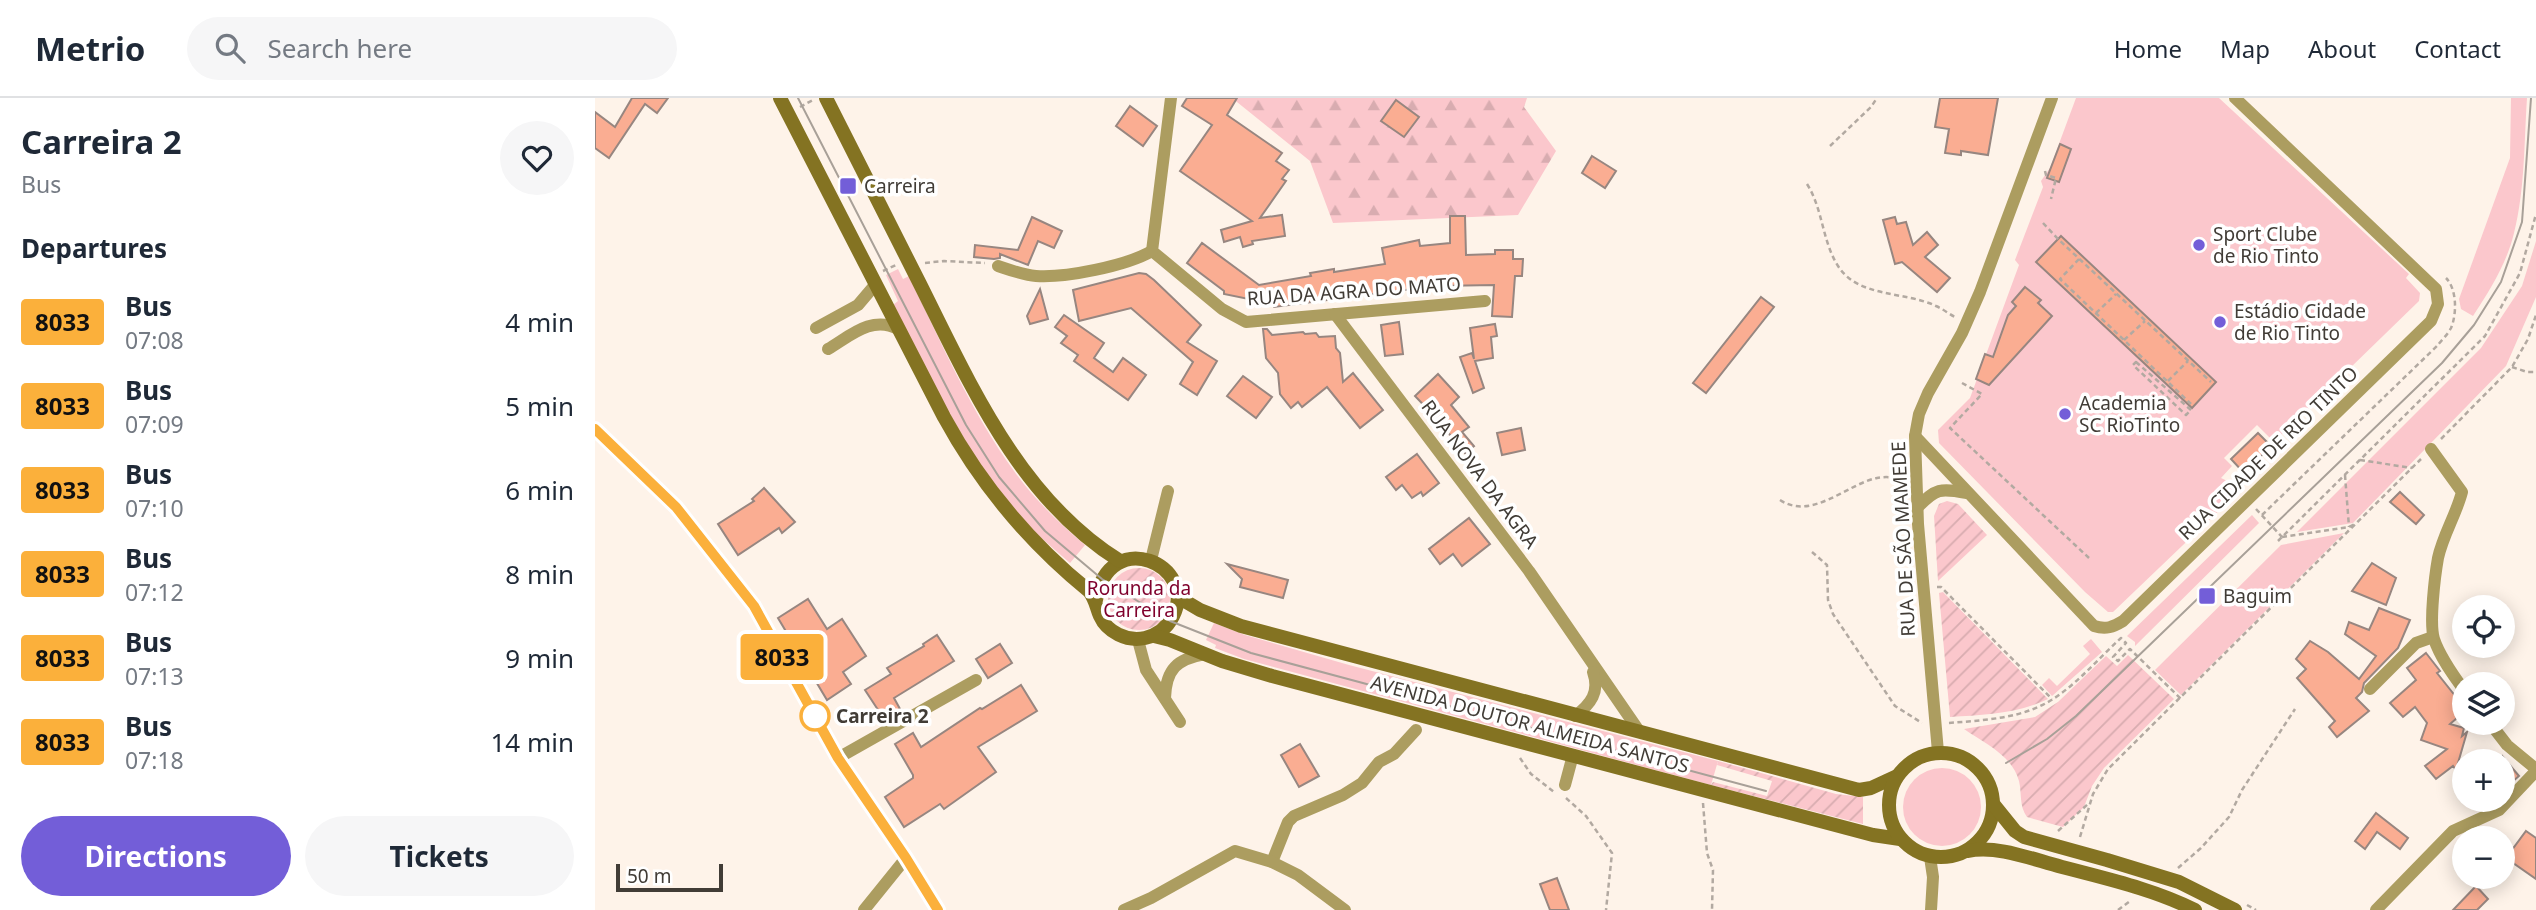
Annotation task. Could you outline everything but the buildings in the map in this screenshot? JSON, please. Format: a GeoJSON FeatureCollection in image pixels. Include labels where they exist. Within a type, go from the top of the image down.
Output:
{"type":"FeatureCollection","features":[{"type":"Feature","properties":{"kind":"main road"},"geometry":{"type":"LineString","coordinates":[[780,98],[879,281],[898,329],[961,450],[985,484],[1037,546],[1090,591],[1096,600],[1100,616],[1109,628],[1122,637],[1138,640],[1154,636],[1175,613],[1178,597],[1174,582],[1165,569],[1151,560],[1136,558],[1120,561],[1105,573],[1099,584],[1096,600]]}},
{"type":"Feature","properties":{"kind":"main road"},"geometry":{"type":"LineString","coordinates":[[826,98],[962,369],[1010,452],[1065,517],[1103,551],[1120,561]]}},
{"type":"Feature","properties":{"kind":"main road","name":"AVENIDA DOUTOR ALMEIDA SANTOS"},"geometry":{"type":"LineString","coordinates":[[1178,597],[1200,610],[1241,626],[1859,790],[1871,788],[1897,776]]}},
{"type":"Feature","properties":{"kind":"main road","name":"AVENIDA DOUTOR ALMEIDA SANTOS"},"geometry":{"type":"LineString","coordinates":[[1154,636],[1272,676],[1873,835],[1900,839]]}},
{"type":"Feature","properties":{"kind":"main road"},"geometry":{"type":"LineString","coordinates":[[1938,752],[1955,754],[1970,761],[1983,773],[1991,788],[1994,805],[1984,836],[1966,851],[1949,858],[1930,857],[1919,853],[1900,839],[1891,824],[1888,807],[1890,791],[1897,776],[1915,760],[1938,752]]}},
{"type":"Feature","properties":{"kind":"main road"},"geometry":{"type":"LineString","coordinates":[[1994,805],[2024,838],[2170,880],[2235,910]]}},
{"type":"Feature","properties":{"kind":"main road"},"geometry":{"type":"LineString","coordinates":[[1966,851],[1993,850],[2015,854],[2142,888],[2195,910]]}},
{"type":"Feature","properties":{"kind":"street"},"geometry":{"type":"LineString","coordinates":[[999,266],[1033,276],[1056,276],[1137,260],[1152,251],[1171,98]]}},
{"type":"Feature","properties":{"kind":"street","name":"RUA DE SÃO MAMEDE"},"geometry":{"type":"LineString","coordinates":[[1938,752],[1917,508],[1915,436],[1919,414],[1928,393],[1962,333],[1980,292],[2052,98]]}},
{"type":"Feature","properties":{"kind":"street","name":"RUA CIDADE DE RIO TINTO"},"geometry":{"type":"LineString","coordinates":[[1915,436],[2094,626],[2102,629],[2113,627],[2123,621],[2431,321],[2438,304],[2436,289],[2235,98]]}},
{"type":"Feature","properties":{"kind":"street","name":"RUA DA AGRA DO MATO"},"geometry":{"type":"LineString","coordinates":[[1152,251],[1222,309],[1246,322],[1485,301]]}},
{"type":"Feature","properties":{"kind":"street"},"geometry":{"type":"LineString","coordinates":[[816,328],[858,305],[879,281]]}},
{"type":"Feature","properties":{"kind":"street","name":"RUA NOVA DA AGRA"},"geometry":{"type":"LineString","coordinates":[[1335,314],[1529,571],[1639,731]]}},
{"type":"Feature","properties":{"kind":"street"},"geometry":{"type":"LineString","coordinates":[[828,349],[869,325],[887,323],[898,329]]}},
{"type":"Feature","properties":{"kind":"street"},"geometry":{"type":"LineString","coordinates":[[595,429],[676,507],[754,606],[838,758],[938,910]]}},
{"type":"Feature","properties":{"kind":"street"},"geometry":{"type":"LineString","coordinates":[[2431,449],[2462,492],[2438,557],[2433,603],[2433,637],[2452,673]]}},
{"type":"Feature","properties":{"kind":"street"},"geometry":{"type":"LineString","coordinates":[[1917,508],[1930,495],[1943,489],[1967,493]]}},
{"type":"Feature","properties":{"kind":"street"},"geometry":{"type":"LineString","coordinates":[[1151,560],[1168,491]]}},
{"type":"Feature","properties":{"kind":"street"},"geometry":{"type":"LineString","coordinates":[[2370,689],[2416,643],[2433,637]]}},
{"type":"Feature","properties":{"kind":"street"},"geometry":{"type":"LineString","coordinates":[[1138,640],[1146,670],[1180,722]]}},
{"type":"Feature","properties":{"kind":"street"},"geometry":{"type":"LineString","coordinates":[[1165,699],[1165,684],[1173,668],[1190,656],[1205,654]]}},
{"type":"Feature","properties":{"kind":"street","name":"RUA NOVA DA AGRA"},"geometry":{"type":"LineString","coordinates":[[1575,716],[1593,700],[1597,684],[1590,662]]}},
{"type":"Feature","properties":{"kind":"street"},"geometry":{"type":"LineString","coordinates":[[838,758],[976,680]]}},
{"type":"Feature","properties":{"kind":"street"},"geometry":{"type":"LineString","coordinates":[[1272,862],[1288,822],[1294,816],[1343,795],[1362,783],[1379,762],[1394,754],[1416,730]]}},
{"type":"Feature","properties":{"kind":"street"},"geometry":{"type":"LineString","coordinates":[[2376,910],[2453,831],[2499,810],[2536,770],[2499,735]]}},
{"type":"Feature","properties":{"kind":"street"},"geometry":{"type":"LineString","coordinates":[[1565,785],[1573,755]]}},
{"type":"Feature","properties":{"kind":"street"},"geometry":{"type":"LineString","coordinates":[[1124,910],[1235,851],[1272,862],[1298,875],[1345,910]]}},
{"type":"Feature","properties":{"kind":"street"},"geometry":{"type":"LineString","coordinates":[[1930,857],[1933,877],[1931,910]]}},
{"type":"Feature","properties":{"kind":"street"},"geometry":{"type":"LineString","coordinates":[[864,910],[906,858]]}},
{"type":"Feature","properties":{"kind":"path"},"geometry":{"type":"LineString","coordinates":[[795,105],[796,108],[815,100],[814,98]]}},
{"type":"Feature","properties":{"kind":"path"},"geometry":{"type":"LineString","coordinates":[[1830,146],[1877,98]]}},
{"type":"Feature","properties":{"kind":"path"},"geometry":{"type":"LineString","coordinates":[[2045,171],[2046,175],[2056,178],[2050,199]]}},
{"type":"Feature","properties":{"kind":"path"},"geometry":{"type":"LineString","coordinates":[[1807,184],[1817,204],[1827,242],[1844,275],[1864,287],[1936,306],[1955,317]]}},
{"type":"Feature","properties":{"kind":"path"},"geometry":{"type":"LineString","coordinates":[[2278,541],[2485,336],[2520,273],[2536,214]]}},
{"type":"Feature","properties":{"kind":"path"},"geometry":{"type":"LineString","coordinates":[[2043,223],[2211,382]]}},
{"type":"Feature","properties":{"kind":"path"},"geometry":{"type":"LineString","coordinates":[[2079,259],[2060,279],[2191,404]]}},
{"type":"Feature","properties":{"kind":"path"},"geometry":{"type":"LineString","coordinates":[[918,264],[944,261],[979,262],[999,266]]}},
{"type":"Feature","properties":{"kind":"path"},"geometry":{"type":"LineString","coordinates":[[879,281],[880,272],[899,263],[901,267]]}},
{"type":"Feature","properties":{"kind":"path"},"geometry":{"type":"LineString","coordinates":[[2283,537],[2262,515],[2418,365],[2451,329],[2454,299],[2450,282],[2440,273]]}},
{"type":"Feature","properties":{"kind":"path"},"geometry":{"type":"LineString","coordinates":[[2096,313],[2116,294]]}},
{"type":"Feature","properties":{"kind":"path"},"geometry":{"type":"LineString","coordinates":[[2080,837],[2090,802],[2108,769],[2512,367],[2528,339],[2536,315]]}},
{"type":"Feature","properties":{"kind":"path"},"geometry":{"type":"LineString","coordinates":[[2124,340],[2145,321]]}},
{"type":"Feature","properties":{"kind":"path"},"geometry":{"type":"LineString","coordinates":[[2168,381],[2188,361]]}},
{"type":"Feature","properties":{"kind":"path"},"geometry":{"type":"LineString","coordinates":[[2136,362],[2191,410],[2186,415],[2133,365],[2136,362]]}},
{"type":"Feature","properties":{"kind":"path"},"geometry":{"type":"LineString","coordinates":[[2512,367],[2536,372]]}},
{"type":"Feature","properties":{"kind":"path"},"geometry":{"type":"LineString","coordinates":[[1962,383],[1982,394],[1950,428],[2089,558]]}},
{"type":"Feature","properties":{"kind":"path"},"geometry":{"type":"LineString","coordinates":[[2360,460],[2412,468]]}},
{"type":"Feature","properties":{"kind":"path"},"geometry":{"type":"LineString","coordinates":[[2345,475],[2349,527]]}},
{"type":"Feature","properties":{"kind":"path"},"geometry":{"type":"LineString","coordinates":[[1780,500],[1789,506],[1808,506],[1877,478],[1905,478]]}},
{"type":"Feature","properties":{"kind":"path"},"geometry":{"type":"LineString","coordinates":[[2263,526],[2267,521]]}},
{"type":"Feature","properties":{"kind":"path"},"geometry":{"type":"LineString","coordinates":[[2283,537],[2349,527],[2358,523]]}},
{"type":"Feature","properties":{"kind":"path"},"geometry":{"type":"LineString","coordinates":[[1812,552],[1827,565],[1828,600],[1833,614],[1872,669],[1881,689],[1895,706],[1925,725]]}},
{"type":"Feature","properties":{"kind":"path"},"geometry":{"type":"LineString","coordinates":[[1937,587],[1941,587],[2053,700]]}},
{"type":"Feature","properties":{"kind":"path"},"geometry":{"type":"LineString","coordinates":[[1946,723],[1999,719],[2053,700],[2121,638],[2126,643],[2113,657],[2118,661],[2130,649],[2181,699]]}},
{"type":"Feature","properties":{"kind":"path"},"geometry":{"type":"LineString","coordinates":[[2134,652],[2138,648]]}},
{"type":"Feature","properties":{"kind":"path"},"geometry":{"type":"LineString","coordinates":[[2148,667],[2153,663]]}},
{"type":"Feature","properties":{"kind":"path"},"geometry":{"type":"LineString","coordinates":[[2170,880],[2229,817],[2242,790],[2295,709]]}},
{"type":"Feature","properties":{"kind":"path"},"geometry":{"type":"LineString","coordinates":[[1520,758],[1531,774],[1551,790],[1571,800],[1612,853],[1606,910]]}},
{"type":"Feature","properties":{"kind":"path"},"geometry":{"type":"LineString","coordinates":[[1702,802],[1707,853],[1713,870],[1712,910]]}},
{"type":"Feature","properties":{"kind":"path"},"geometry":{"type":"LineString","coordinates":[[2058,831],[2090,802]]}},
{"type":"Feature","properties":{"kind":"path"},"geometry":{"type":"LineString","coordinates":[[2118,910],[2130,901]]}},
{"type":"Feature","properties":{"kind":"green space"},"geometry":{"type":"Polygon","coordinates":[[[1232,98],[1527,98],[1524,107],[1556,151],[1518,215],[1333,223],[1310,161],[1232,98]]]}},
{"type":"Feature","properties":{"kind":"green space"},"geometry":{"type":"Polygon","coordinates":[[[2076,98],[2219,98],[2409,274],[2406,278],[2420,293],[2419,301],[2274,442],[2257,425],[2224,458],[2232,466],[2221,478],[2232,487],[2228,502],[2113,612],[2108,612],[2085,592],[1939,443],[1938,430],[1970,398],[2019,265],[2015,260],[2043,187],[2041,181],[2050,168],[2076,98]]]}},
{"type":"Feature","properties":{"kind":"green space"},"geometry":{"type":"Polygon","coordinates":[[[2511,98],[2527,98],[2518,217],[2502,266],[2473,316],[2461,309],[2459,299],[2510,158],[2511,98]]]}},
{"type":"Feature","properties":{"kind":"green space"},"geometry":{"type":"Polygon","coordinates":[[[2536,241],[2536,297],[2506,366],[2353,523],[2297,532],[2481,348],[2522,286],[2536,241]]]}},
{"type":"Feature","properties":{"kind":"green space"},"geometry":{"type":"Polygon","coordinates":[[[898,269],[903,279],[909,276],[957,376],[998,448],[1038,501],[1085,545],[1070,563],[1009,504],[965,440],[893,305],[898,301],[886,275],[898,269]]]}},
{"type":"Feature","properties":{"kind":"green space"},"geometry":{"type":"Polygon","coordinates":[[[1947,501],[1958,504],[1987,535],[1938,581],[1934,516],[1939,504],[1947,501]]]}},
{"type":"Feature","properties":{"kind":"green space"},"geometry":{"type":"Polygon","coordinates":[[[2252,515],[2259,523],[2135,646],[2135,642],[2127,636],[2252,515]]]}},
{"type":"Feature","properties":{"kind":"green space"},"geometry":{"type":"Polygon","coordinates":[[[2344,533],[2181,695],[2155,670],[2281,545],[2344,533]]]}},
{"type":"Feature","properties":{"kind":"green space","name":"Rorunda da Carreira"},"geometry":{"type":"Polygon","coordinates":[[[1133,568],[1145,568],[1161,577],[1168,587],[1168,611],[1161,621],[1145,630],[1133,630],[1122,625],[1113,616],[1108,605],[1108,593],[1113,582],[1122,573],[1133,568]]]}},
{"type":"Feature","properties":{"kind":"green space"},"geometry":{"type":"Polygon","coordinates":[[[1943,592],[2048,699],[2012,711],[1950,717],[1939,593],[1943,592]]]}},
{"type":"Feature","properties":{"kind":"green space"},"geometry":{"type":"Polygon","coordinates":[[[1214,623],[1245,635],[1349,665],[1718,761],[1711,785],[1244,659],[1215,648],[1216,645],[1206,640],[1214,623]]]}},
{"type":"Feature","properties":{"kind":"green space"},"geometry":{"type":"Polygon","coordinates":[[[2091,639],[2102,652],[2052,696],[2042,685],[2049,678],[2057,686],[2090,654],[2083,646],[2091,639]]]}},
{"type":"Feature","properties":{"kind":"green space"},"geometry":{"type":"Polygon","coordinates":[[[2128,655],[2174,699],[2104,768],[2092,786],[2084,807],[2063,827],[2027,817],[2019,781],[2010,764],[1996,750],[1964,729],[2035,717],[2058,702],[2106,656],[2117,666],[2128,655]]]}},
{"type":"Feature","properties":{"kind":"green space"},"geometry":{"type":"Polygon","coordinates":[[[1718,761],[1836,794],[1863,797],[1863,824],[1711,785],[1713,782],[1767,796],[1772,781],[1717,765],[1718,761]]]}},
{"type":"Feature","properties":{"kind":"green space"},"geometry":{"type":"Polygon","coordinates":[[[1942,768],[1957,771],[1974,785],[1981,807],[1978,822],[1964,839],[1942,846],[1927,843],[1910,829],[1903,807],[1906,792],[1920,775],[1942,768]]]}},
{"type":"Feature","properties":{"kind":"tram line"},"geometry":{"type":"LineString","coordinates":[[798,98],[966,425],[999,477],[1045,531],[1102,579],[1170,621],[1251,653],[1766,791]]}},
{"type":"Feature","properties":{"kind":"tram line"},"geometry":{"type":"LineString","coordinates":[[2006,763],[2047,739],[2076,716],[2442,363],[2474,325],[2501,282],[2522,222],[2531,98]]}},
{"type":"Feature","properties":{"kind":"bus line","name":"8033"},"geometry":{"type":"LineString","coordinates":[[595,429],[676,507],[754,606],[838,758],[938,910]]}},
{"type":"Feature","properties":{"kind":"place","name":"Carreira"},"geometry":{"type":"Point","coordinates":[848,186]}},
{"type":"Feature","properties":{"kind":"place","name":"Sport Clube de Rio Tinto"},"geometry":{"type":"Point","coordinates":[2199,245]}},
{"type":"Feature","properties":{"kind":"place","name":"Estádio Cidade de Rio Tinto"},"geometry":{"type":"Point","coordinates":[2220,322]}},
{"type":"Feature","properties":{"kind":"place","name":"Academia SC RioTinto"},"geometry":{"type":"Point","coordinates":[2065,414]}},
{"type":"Feature","properties":{"kind":"place","name":"Baguim"},"geometry":{"type":"Point","coordinates":[2207,596]}},
{"type":"Feature","properties":{"kind":"place","name":"Carreira 2"},"geometry":{"type":"Point","coordinates":[815,716]}}]}
